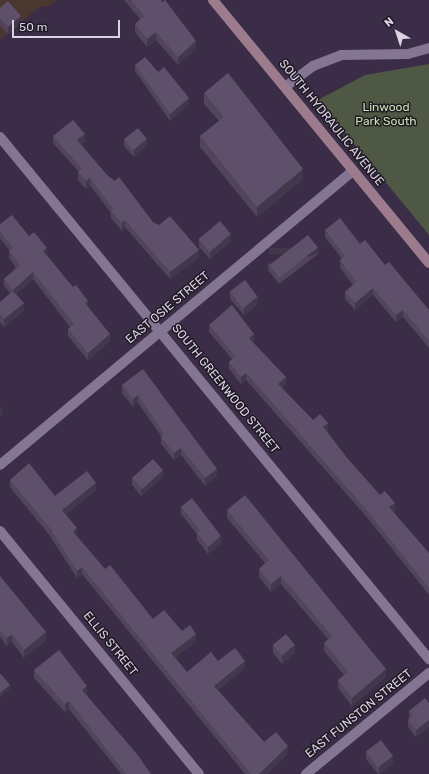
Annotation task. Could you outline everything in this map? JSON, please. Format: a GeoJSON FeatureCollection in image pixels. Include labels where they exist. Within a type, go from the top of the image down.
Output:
{"type":"FeatureCollection","features":[{"type":"Feature","properties":{"kind":"street","name":"SOUTH HYDRAULIC AVENUE"},"geometry":{"type":"LineString","coordinates":[[214,0],[429,263]]}},
{"type":"Feature","properties":{"kind":"street"},"geometry":{"type":"LineString","coordinates":[[285,87],[313,66],[341,55],[408,54],[429,48]]}},
{"type":"Feature","properties":{"kind":"street","name":"SOUTH GREENWOOD STREET"},"geometry":{"type":"LineString","coordinates":[[0,137],[429,659]]}},
{"type":"Feature","properties":{"kind":"street","name":"EAST OSIE STREET"},"geometry":{"type":"LineString","coordinates":[[0,465],[353,171]]}},
{"type":"Feature","properties":{"kind":"street","name":"ELLIS STREET"},"geometry":{"type":"LineString","coordinates":[[0,531],[199,774]]}},
{"type":"Feature","properties":{"kind":"street","name":"EAST FUNSTON STREET"},"geometry":{"type":"LineString","coordinates":[[306,774],[429,673]]}},
{"type":"Feature","properties":{"kind":"shaded area"},"geometry":{"type":"Polygon","coordinates":[[[0,0],[57,0],[48,7],[41,6],[0,40],[0,0]]]}},
{"type":"Feature","properties":{"kind":"green space","name":"Linwood Park South"},"geometry":{"type":"Polygon","coordinates":[[[429,64],[429,235],[318,100],[365,75],[429,64]]]}},
{"type":"Feature","properties":{"kind":"building"},"geometry":{"type":"Polygon","coordinates":[[[131,0],[161,0],[162,2],[165,0],[196,41],[178,57],[156,32],[147,39],[135,24],[144,16],[131,0]]]}},
{"type":"Feature","properties":{"kind":"building"},"geometry":{"type":"Polygon","coordinates":[[[8,1],[21,16],[8,27],[0,18],[0,8],[8,1]]]}},
{"type":"Feature","properties":{"kind":"building"},"geometry":{"type":"Polygon","coordinates":[[[145,57],[158,72],[164,67],[189,98],[170,114],[135,65],[145,57]]]}},
{"type":"Feature","properties":{"kind":"building"},"geometry":{"type":"Polygon","coordinates":[[[228,73],[303,169],[257,207],[200,136],[224,117],[204,93],[228,73]]]}},
{"type":"Feature","properties":{"kind":"building"},"geometry":{"type":"Polygon","coordinates":[[[73,120],[85,134],[77,140],[107,175],[115,181],[119,177],[153,222],[159,225],[170,216],[199,250],[170,272],[125,220],[122,223],[111,211],[113,209],[90,178],[86,181],[78,172],[82,169],[53,136],[73,120]]]}},
{"type":"Feature","properties":{"kind":"building"},"geometry":{"type":"Polygon","coordinates":[[[138,128],[147,139],[133,150],[124,139],[138,128]]]}},
{"type":"Feature","properties":{"kind":"building"},"geometry":{"type":"Polygon","coordinates":[[[12,215],[29,236],[34,232],[47,248],[43,251],[73,287],[76,285],[88,301],[85,303],[110,334],[88,353],[68,329],[74,324],[33,272],[13,290],[4,279],[20,265],[9,251],[13,248],[0,231],[0,224],[12,215]]]}},
{"type":"Feature","properties":{"kind":"building"},"geometry":{"type":"Polygon","coordinates":[[[340,218],[360,244],[365,240],[385,265],[389,262],[429,310],[429,341],[403,310],[396,315],[373,288],[355,303],[345,292],[356,282],[340,260],[345,256],[325,230],[340,218]]]}},
{"type":"Feature","properties":{"kind":"building"},"geometry":{"type":"Polygon","coordinates":[[[220,221],[231,234],[209,252],[199,239],[220,221]]]}},
{"type":"Feature","properties":{"kind":"building"},"geometry":{"type":"Polygon","coordinates":[[[308,235],[318,248],[279,278],[269,265],[308,235]]]}},
{"type":"Feature","properties":{"kind":"building"},"geometry":{"type":"Polygon","coordinates":[[[245,280],[258,297],[242,308],[230,291],[245,280]]]}},
{"type":"Feature","properties":{"kind":"building"},"geometry":{"type":"Polygon","coordinates":[[[13,291],[24,303],[4,319],[0,314],[0,302],[13,291]]]}},
{"type":"Feature","properties":{"kind":"building"},"geometry":{"type":"Polygon","coordinates":[[[232,305],[254,334],[249,338],[286,377],[278,384],[313,420],[320,414],[328,423],[323,427],[347,458],[380,495],[385,491],[395,503],[389,507],[429,553],[429,588],[365,508],[246,373],[241,377],[229,362],[235,356],[209,325],[232,305]]]}},
{"type":"Feature","properties":{"kind":"building"},"geometry":{"type":"Polygon","coordinates":[[[143,369],[217,469],[205,478],[181,448],[174,453],[161,437],[164,434],[138,395],[133,399],[122,385],[143,369]]]}},
{"type":"Feature","properties":{"kind":"building"},"geometry":{"type":"Polygon","coordinates":[[[153,459],[163,470],[142,489],[132,478],[153,459]]]}},
{"type":"Feature","properties":{"kind":"building"},"geometry":{"type":"Polygon","coordinates":[[[29,463],[55,496],[87,471],[96,483],[62,510],[77,528],[73,532],[105,569],[110,565],[153,619],[164,610],[182,631],[190,625],[196,634],[171,653],[187,672],[211,652],[218,661],[235,648],[245,661],[214,686],[264,742],[276,732],[288,746],[259,774],[251,774],[82,567],[77,571],[50,528],[10,480],[29,463]]]}},
{"type":"Feature","properties":{"kind":"building"},"geometry":{"type":"Polygon","coordinates":[[[245,495],[386,669],[352,698],[338,680],[348,672],[324,643],[332,636],[281,576],[271,584],[259,569],[269,560],[227,510],[245,495]]]}},
{"type":"Feature","properties":{"kind":"building"},"geometry":{"type":"Polygon","coordinates":[[[192,498],[221,536],[208,547],[197,533],[200,530],[181,507],[192,498]]]}},
{"type":"Feature","properties":{"kind":"building"},"geometry":{"type":"Polygon","coordinates":[[[0,576],[46,632],[24,650],[12,634],[7,638],[0,630],[0,576]]]}},
{"type":"Feature","properties":{"kind":"building"},"geometry":{"type":"Polygon","coordinates":[[[286,634],[295,645],[282,656],[273,645],[286,634]]]}},
{"type":"Feature","properties":{"kind":"building"},"geometry":{"type":"Polygon","coordinates":[[[59,650],[87,686],[82,690],[137,754],[151,774],[126,774],[69,701],[65,704],[34,670],[59,650]]]}},
{"type":"Feature","properties":{"kind":"building"},"geometry":{"type":"Polygon","coordinates":[[[1,674],[10,685],[0,693],[0,675],[1,674]]]}},
{"type":"Feature","properties":{"kind":"building"},"geometry":{"type":"Polygon","coordinates":[[[425,698],[429,703],[429,720],[416,730],[408,720],[413,716],[409,711],[425,698]]]}},
{"type":"Feature","properties":{"kind":"building"},"geometry":{"type":"Polygon","coordinates":[[[381,740],[393,756],[378,767],[366,751],[381,740]]]}}]}
